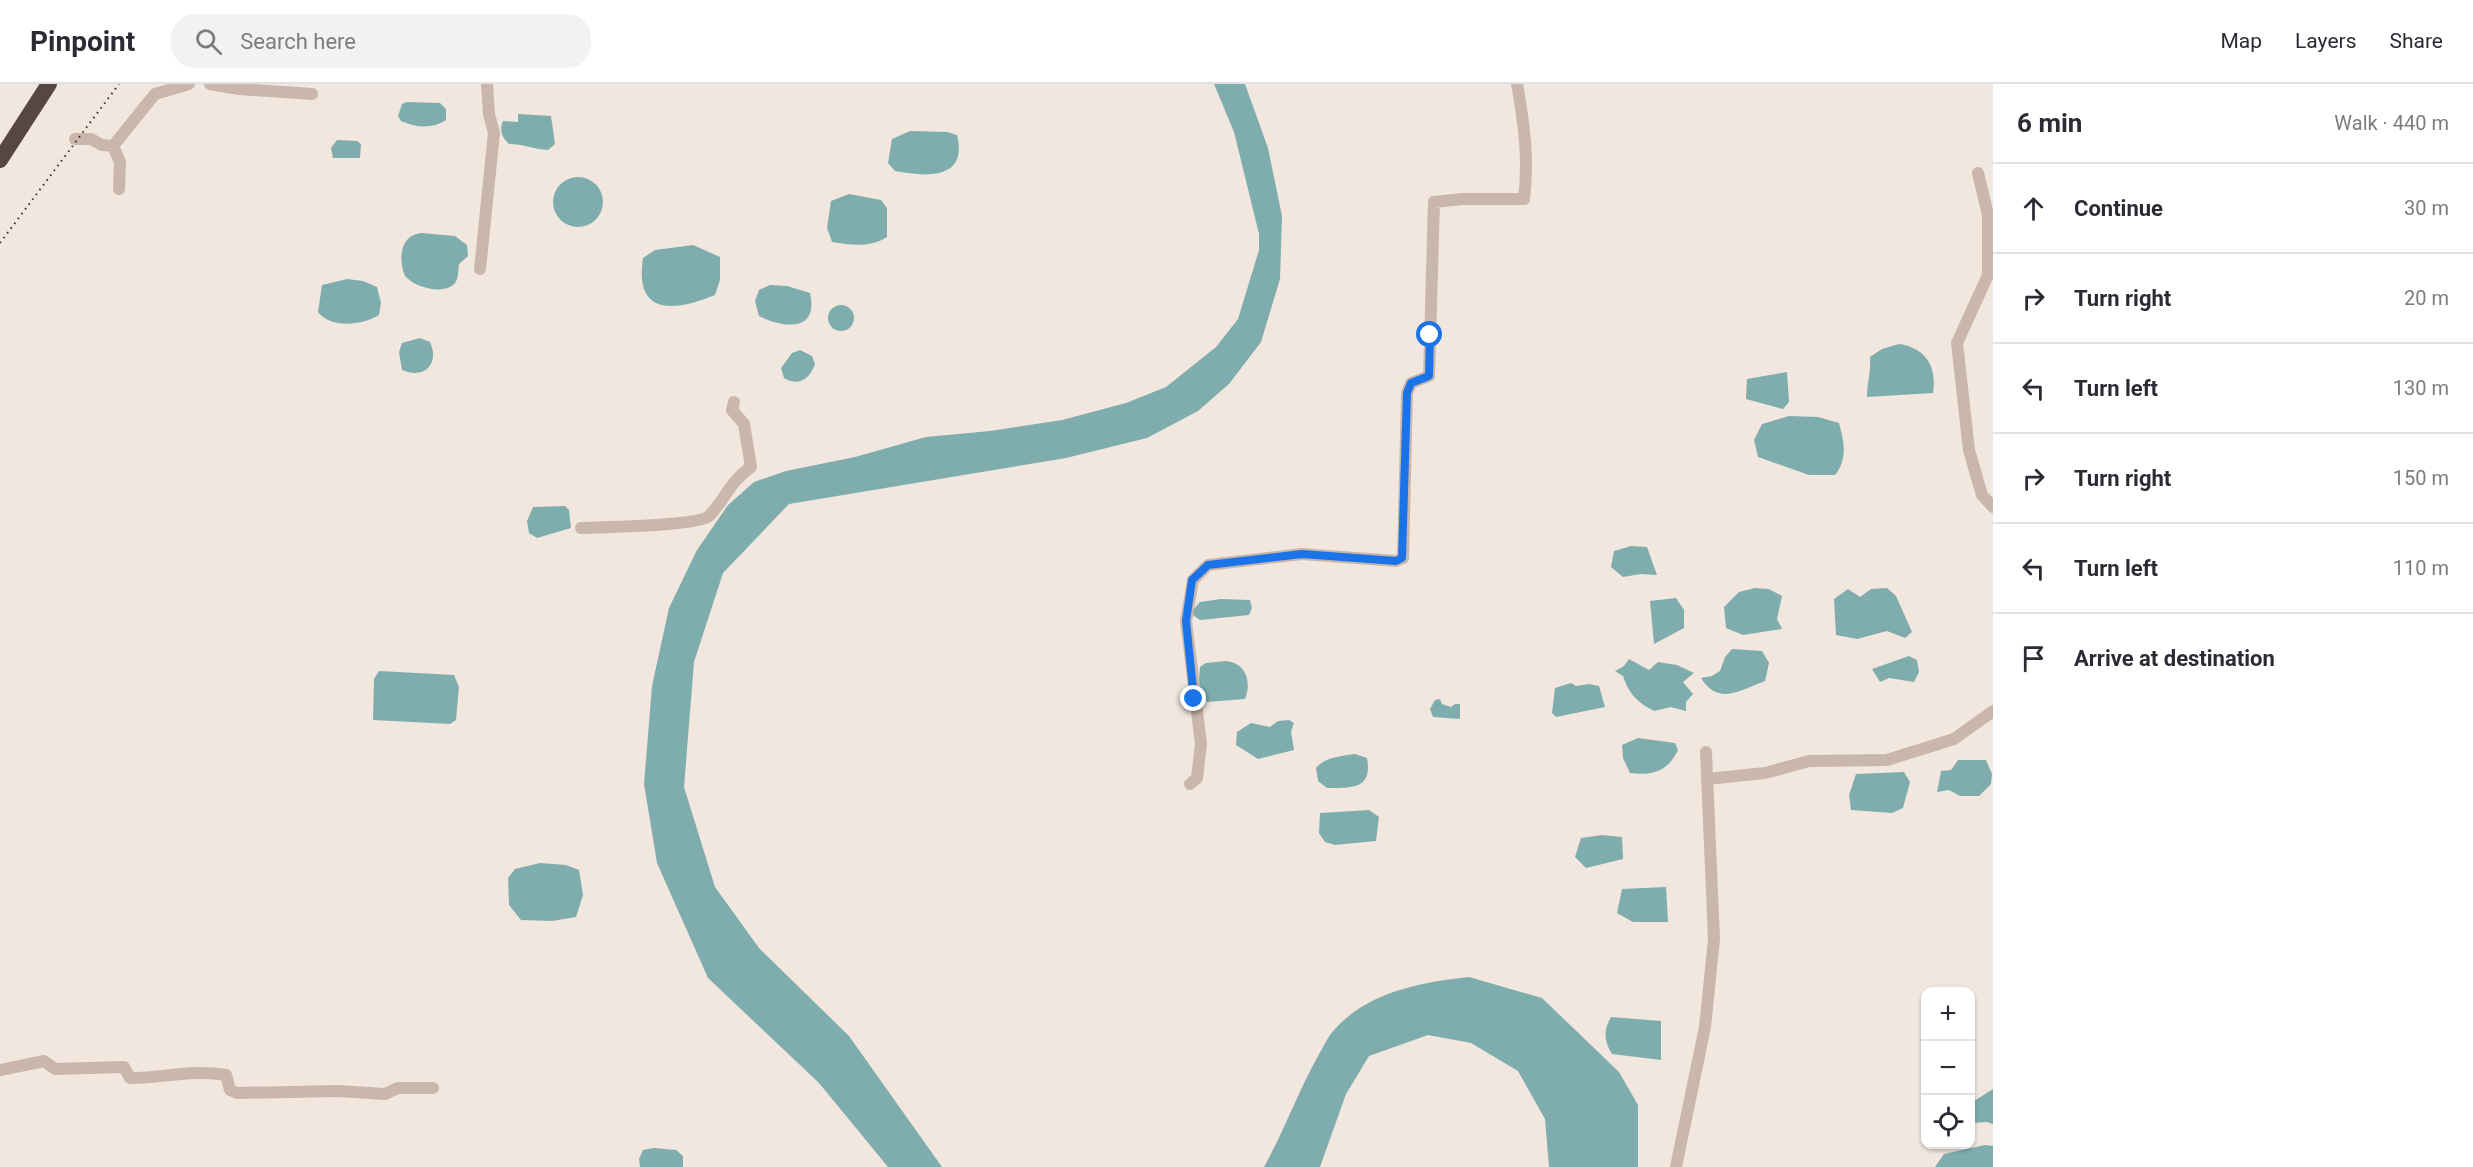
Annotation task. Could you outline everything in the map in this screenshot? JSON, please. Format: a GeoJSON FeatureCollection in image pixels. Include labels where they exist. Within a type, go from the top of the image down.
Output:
{"type":"FeatureCollection","features":[{"type":"Feature","properties":{"kind":"highway"},"geometry":{"type":"LineString","coordinates":[[0,160],[49,84]]}},
{"type":"Feature","properties":{"kind":"street"},"geometry":{"type":"LineString","coordinates":[[113,146],[155,94],[189,84]]}},
{"type":"Feature","properties":{"kind":"street"},"geometry":{"type":"LineString","coordinates":[[210,84],[239,89],[312,94]]}},
{"type":"Feature","properties":{"kind":"street"},"geometry":{"type":"LineString","coordinates":[[480,269],[494,133],[489,114],[488,84]]}},
{"type":"Feature","properties":{"kind":"street"},"geometry":{"type":"LineString","coordinates":[[1190,784],[1197,778],[1201,744],[1186,621],[1192,580],[1208,565],[1302,554],[1396,561],[1402,558],[1407,393],[1411,383],[1429,376],[1434,202],[1462,199],[1524,199],[1526,145],[1517,84]]}},
{"type":"Feature","properties":{"kind":"street"},"geometry":{"type":"LineString","coordinates":[[75,139],[91,139],[102,145],[113,146]]}},
{"type":"Feature","properties":{"kind":"street"},"geometry":{"type":"LineString","coordinates":[[113,146],[120,162],[119,189]]}},
{"type":"Feature","properties":{"kind":"street"},"geometry":{"type":"LineString","coordinates":[[1978,173],[1988,215],[1988,275],[1957,343],[1969,450],[1982,495],[1993,507]]}},
{"type":"Feature","properties":{"kind":"street"},"geometry":{"type":"LineString","coordinates":[[581,528],[666,524],[705,519],[710,515],[730,485],[751,467],[744,424],[732,410],[734,402]]}},
{"type":"Feature","properties":{"kind":"street"},"geometry":{"type":"LineString","coordinates":[[1707,779],[1765,773],[1809,761],[1887,760],[1954,739],[1993,711]]}},
{"type":"Feature","properties":{"kind":"street"},"geometry":{"type":"LineString","coordinates":[[1676,1167],[1705,1026],[1714,939],[1706,752]]}},
{"type":"Feature","properties":{"kind":"street"},"geometry":{"type":"LineString","coordinates":[[0,1070],[44,1061],[55,1070],[124,1067],[130,1078],[149,1078],[181,1072],[213,1073],[226,1075],[231,1090],[237,1093],[337,1091],[385,1094],[398,1088],[433,1088]]}},
{"type":"Feature","properties":{"kind":"water"},"geometry":{"type":"Polygon","coordinates":[[[1214,84],[1245,84],[1268,148],[1282,216],[1280,279],[1261,342],[1229,384],[1198,411],[1147,438],[1066,458],[789,504],[723,573],[694,662],[684,787],[715,887],[759,948],[849,1036],[942,1167],[888,1167],[819,1083],[708,978],[657,863],[644,784],[652,686],[669,608],[697,550],[728,505],[754,482],[786,471],[855,457],[926,437],[990,431],[1062,420],[1126,403],[1166,387],[1216,347],[1238,319],[1259,250],[1259,234],[1234,132],[1214,84]]]}},
{"type":"Feature","properties":{"kind":"water"},"geometry":{"type":"Polygon","coordinates":[[[407,102],[440,103],[446,109],[446,120],[435,125],[424,126],[401,121],[398,116],[402,104],[407,102]]]}},
{"type":"Feature","properties":{"kind":"water"},"geometry":{"type":"Polygon","coordinates":[[[518,114],[551,116],[555,144],[548,150],[509,144],[502,134],[503,121],[518,122],[518,114]]]}},
{"type":"Feature","properties":{"kind":"water"},"geometry":{"type":"Polygon","coordinates":[[[910,131],[947,132],[957,135],[959,150],[951,168],[932,174],[895,171],[888,163],[892,139],[910,131]]]}},
{"type":"Feature","properties":{"kind":"water"},"geometry":{"type":"Polygon","coordinates":[[[337,140],[357,141],[361,144],[360,158],[333,158],[331,148],[337,140]]]}},
{"type":"Feature","properties":{"kind":"water"},"geometry":{"type":"Polygon","coordinates":[[[578,177],[596,184],[603,202],[596,220],[578,227],[560,220],[553,202],[560,184],[578,177]]]}},
{"type":"Feature","properties":{"kind":"water"},"geometry":{"type":"Polygon","coordinates":[[[849,194],[881,200],[887,208],[887,237],[867,244],[832,242],[827,228],[831,201],[849,194]]]}},
{"type":"Feature","properties":{"kind":"water"},"geometry":{"type":"Polygon","coordinates":[[[421,233],[455,236],[467,245],[468,256],[459,264],[457,279],[450,287],[429,288],[415,284],[405,276],[402,249],[409,238],[421,233]]]}},
{"type":"Feature","properties":{"kind":"water"},"geometry":{"type":"Polygon","coordinates":[[[693,245],[720,257],[720,280],[715,295],[685,305],[660,305],[651,300],[645,291],[642,277],[643,258],[655,250],[693,245]]]}},
{"type":"Feature","properties":{"kind":"water"},"geometry":{"type":"Polygon","coordinates":[[[347,279],[363,281],[377,287],[381,303],[379,315],[365,321],[347,324],[331,321],[318,312],[322,285],[347,279]]]}},
{"type":"Feature","properties":{"kind":"water"},"geometry":{"type":"Polygon","coordinates":[[[770,285],[787,286],[810,293],[811,306],[809,315],[804,321],[788,325],[759,316],[755,301],[759,290],[770,285]]]}},
{"type":"Feature","properties":{"kind":"water"},"geometry":{"type":"Polygon","coordinates":[[[841,305],[850,309],[854,318],[850,327],[841,331],[832,327],[828,318],[832,309],[841,305]]]}},
{"type":"Feature","properties":{"kind":"water"},"geometry":{"type":"Polygon","coordinates":[[[420,338],[430,342],[433,350],[431,363],[428,368],[417,373],[402,370],[399,352],[402,343],[420,338]]]}},
{"type":"Feature","properties":{"kind":"water"},"geometry":{"type":"Polygon","coordinates":[[[1899,344],[1917,350],[1928,361],[1933,375],[1933,393],[1867,397],[1870,357],[1882,349],[1899,344]]]}},
{"type":"Feature","properties":{"kind":"water"},"geometry":{"type":"Polygon","coordinates":[[[800,350],[812,356],[815,364],[810,374],[803,380],[789,381],[784,378],[781,368],[792,353],[800,350]]]}},
{"type":"Feature","properties":{"kind":"water"},"geometry":{"type":"Polygon","coordinates":[[[1787,372],[1789,402],[1783,409],[1746,399],[1747,379],[1787,372]]]}},
{"type":"Feature","properties":{"kind":"water"},"geometry":{"type":"Polygon","coordinates":[[[1789,416],[1818,417],[1839,423],[1843,456],[1835,475],[1809,475],[1758,457],[1754,440],[1762,424],[1789,416]]]}},
{"type":"Feature","properties":{"kind":"water"},"geometry":{"type":"Polygon","coordinates":[[[565,506],[569,510],[571,528],[537,538],[529,533],[527,521],[533,507],[565,506]]]}},
{"type":"Feature","properties":{"kind":"water"},"geometry":{"type":"Polygon","coordinates":[[[1631,546],[1647,547],[1657,575],[1641,574],[1623,577],[1611,567],[1614,551],[1631,546]]]}},
{"type":"Feature","properties":{"kind":"water"},"geometry":{"type":"Polygon","coordinates":[[[1755,588],[1769,589],[1782,596],[1777,619],[1782,629],[1743,635],[1726,628],[1724,607],[1739,592],[1755,588]]]}},
{"type":"Feature","properties":{"kind":"water"},"geometry":{"type":"Polygon","coordinates":[[[1887,588],[1896,596],[1912,632],[1905,638],[1887,631],[1857,639],[1836,635],[1834,599],[1848,589],[1860,597],[1871,589],[1887,588]]]}},
{"type":"Feature","properties":{"kind":"water"},"geometry":{"type":"Polygon","coordinates":[[[1676,598],[1684,610],[1684,628],[1654,644],[1650,601],[1676,598]]]}},
{"type":"Feature","properties":{"kind":"water"},"geometry":{"type":"Polygon","coordinates":[[[1221,599],[1250,600],[1252,608],[1249,615],[1200,620],[1193,615],[1193,610],[1200,602],[1221,599]]]}},
{"type":"Feature","properties":{"kind":"water"},"geometry":{"type":"Polygon","coordinates":[[[1732,649],[1762,651],[1769,663],[1765,681],[1731,693],[1715,692],[1701,678],[1712,676],[1720,671],[1725,657],[1732,649]]]}},
{"type":"Feature","properties":{"kind":"water"},"geometry":{"type":"Polygon","coordinates":[[[1909,656],[1917,660],[1919,672],[1914,682],[1889,678],[1880,682],[1872,669],[1909,656]]]}},
{"type":"Feature","properties":{"kind":"water"},"geometry":{"type":"Polygon","coordinates":[[[1629,659],[1649,670],[1658,662],[1677,665],[1694,673],[1683,682],[1693,694],[1686,702],[1686,711],[1671,707],[1654,711],[1638,701],[1628,688],[1623,676],[1615,671],[1624,666],[1629,659]]]}},
{"type":"Feature","properties":{"kind":"water"},"geometry":{"type":"Polygon","coordinates":[[[1226,661],[1238,665],[1246,674],[1248,686],[1245,699],[1207,702],[1200,690],[1200,667],[1206,663],[1226,661]]]}},
{"type":"Feature","properties":{"kind":"water"},"geometry":{"type":"Polygon","coordinates":[[[379,671],[454,675],[459,687],[456,720],[450,724],[373,720],[374,679],[379,671]]]}},
{"type":"Feature","properties":{"kind":"water"},"geometry":{"type":"Polygon","coordinates":[[[1571,683],[1576,686],[1589,684],[1599,686],[1605,707],[1556,717],[1552,713],[1555,688],[1571,683]]]}},
{"type":"Feature","properties":{"kind":"water"},"geometry":{"type":"Polygon","coordinates":[[[1440,699],[1442,704],[1451,707],[1460,704],[1460,719],[1433,717],[1430,709],[1435,700],[1440,699]]]}},
{"type":"Feature","properties":{"kind":"water"},"geometry":{"type":"Polygon","coordinates":[[[1289,720],[1294,723],[1291,732],[1294,750],[1258,759],[1236,745],[1237,732],[1251,723],[1270,727],[1278,721],[1289,720]]]}},
{"type":"Feature","properties":{"kind":"water"},"geometry":{"type":"Polygon","coordinates":[[[1638,738],[1675,743],[1678,750],[1670,763],[1653,773],[1630,773],[1623,758],[1622,745],[1638,738]]]}},
{"type":"Feature","properties":{"kind":"water"},"geometry":{"type":"Polygon","coordinates":[[[1355,754],[1367,758],[1367,776],[1363,782],[1352,787],[1327,788],[1318,781],[1316,768],[1324,761],[1355,754]]]}},
{"type":"Feature","properties":{"kind":"water"},"geometry":{"type":"Polygon","coordinates":[[[1958,760],[1986,760],[1992,774],[1991,784],[1979,796],[1960,796],[1949,790],[1937,792],[1941,771],[1951,770],[1958,760]]]}},
{"type":"Feature","properties":{"kind":"water"},"geometry":{"type":"Polygon","coordinates":[[[1904,772],[1910,782],[1903,808],[1892,813],[1851,810],[1849,795],[1856,774],[1904,772]]]}},
{"type":"Feature","properties":{"kind":"water"},"geometry":{"type":"Polygon","coordinates":[[[1369,810],[1379,817],[1376,841],[1335,845],[1325,842],[1319,833],[1320,813],[1369,810]]]}},
{"type":"Feature","properties":{"kind":"water"},"geometry":{"type":"Polygon","coordinates":[[[1602,835],[1622,837],[1623,859],[1586,868],[1575,857],[1581,838],[1602,835]]]}},
{"type":"Feature","properties":{"kind":"water"},"geometry":{"type":"Polygon","coordinates":[[[540,863],[566,865],[579,870],[583,895],[576,917],[552,921],[521,920],[509,905],[508,878],[515,869],[540,863]]]}},
{"type":"Feature","properties":{"kind":"water"},"geometry":{"type":"Polygon","coordinates":[[[1666,887],[1668,922],[1633,922],[1617,913],[1622,889],[1666,887]]]}},
{"type":"Feature","properties":{"kind":"water"},"geometry":{"type":"Polygon","coordinates":[[[1469,977],[1542,998],[1619,1072],[1638,1105],[1638,1167],[1549,1167],[1545,1119],[1518,1071],[1471,1043],[1428,1035],[1369,1056],[1346,1094],[1320,1167],[1264,1167],[1326,1042],[1332,1032],[1348,1016],[1363,1006],[1397,991],[1433,982],[1469,977]]]}},
{"type":"Feature","properties":{"kind":"water"},"geometry":{"type":"Polygon","coordinates":[[[1611,1017],[1661,1021],[1661,1060],[1612,1054],[1607,1045],[1606,1036],[1611,1017]]]}},
{"type":"Feature","properties":{"kind":"water"},"geometry":{"type":"Polygon","coordinates":[[[1993,1089],[1993,1124],[1975,1123],[1975,1100],[1993,1089]]]}},
{"type":"Feature","properties":{"kind":"water"},"geometry":{"type":"Polygon","coordinates":[[[1993,1146],[1993,1167],[1935,1167],[1944,1154],[1993,1146]]]}},
{"type":"Feature","properties":{"kind":"water"},"geometry":{"type":"Polygon","coordinates":[[[654,1148],[676,1150],[683,1156],[683,1167],[640,1167],[639,1159],[643,1150],[654,1148]]]}},
{"type":"Feature","properties":{"kind":"railway"},"geometry":{"type":"LineString","coordinates":[[0,243],[119,84]]}},
{"type":"Feature","properties":{"kind":"route"},"geometry":{"type":"LineString","coordinates":[[1194,699],[1186,621],[1192,580],[1208,565],[1302,554],[1396,561],[1402,558],[1407,393],[1411,383],[1429,376],[1430,335]]}}]}
